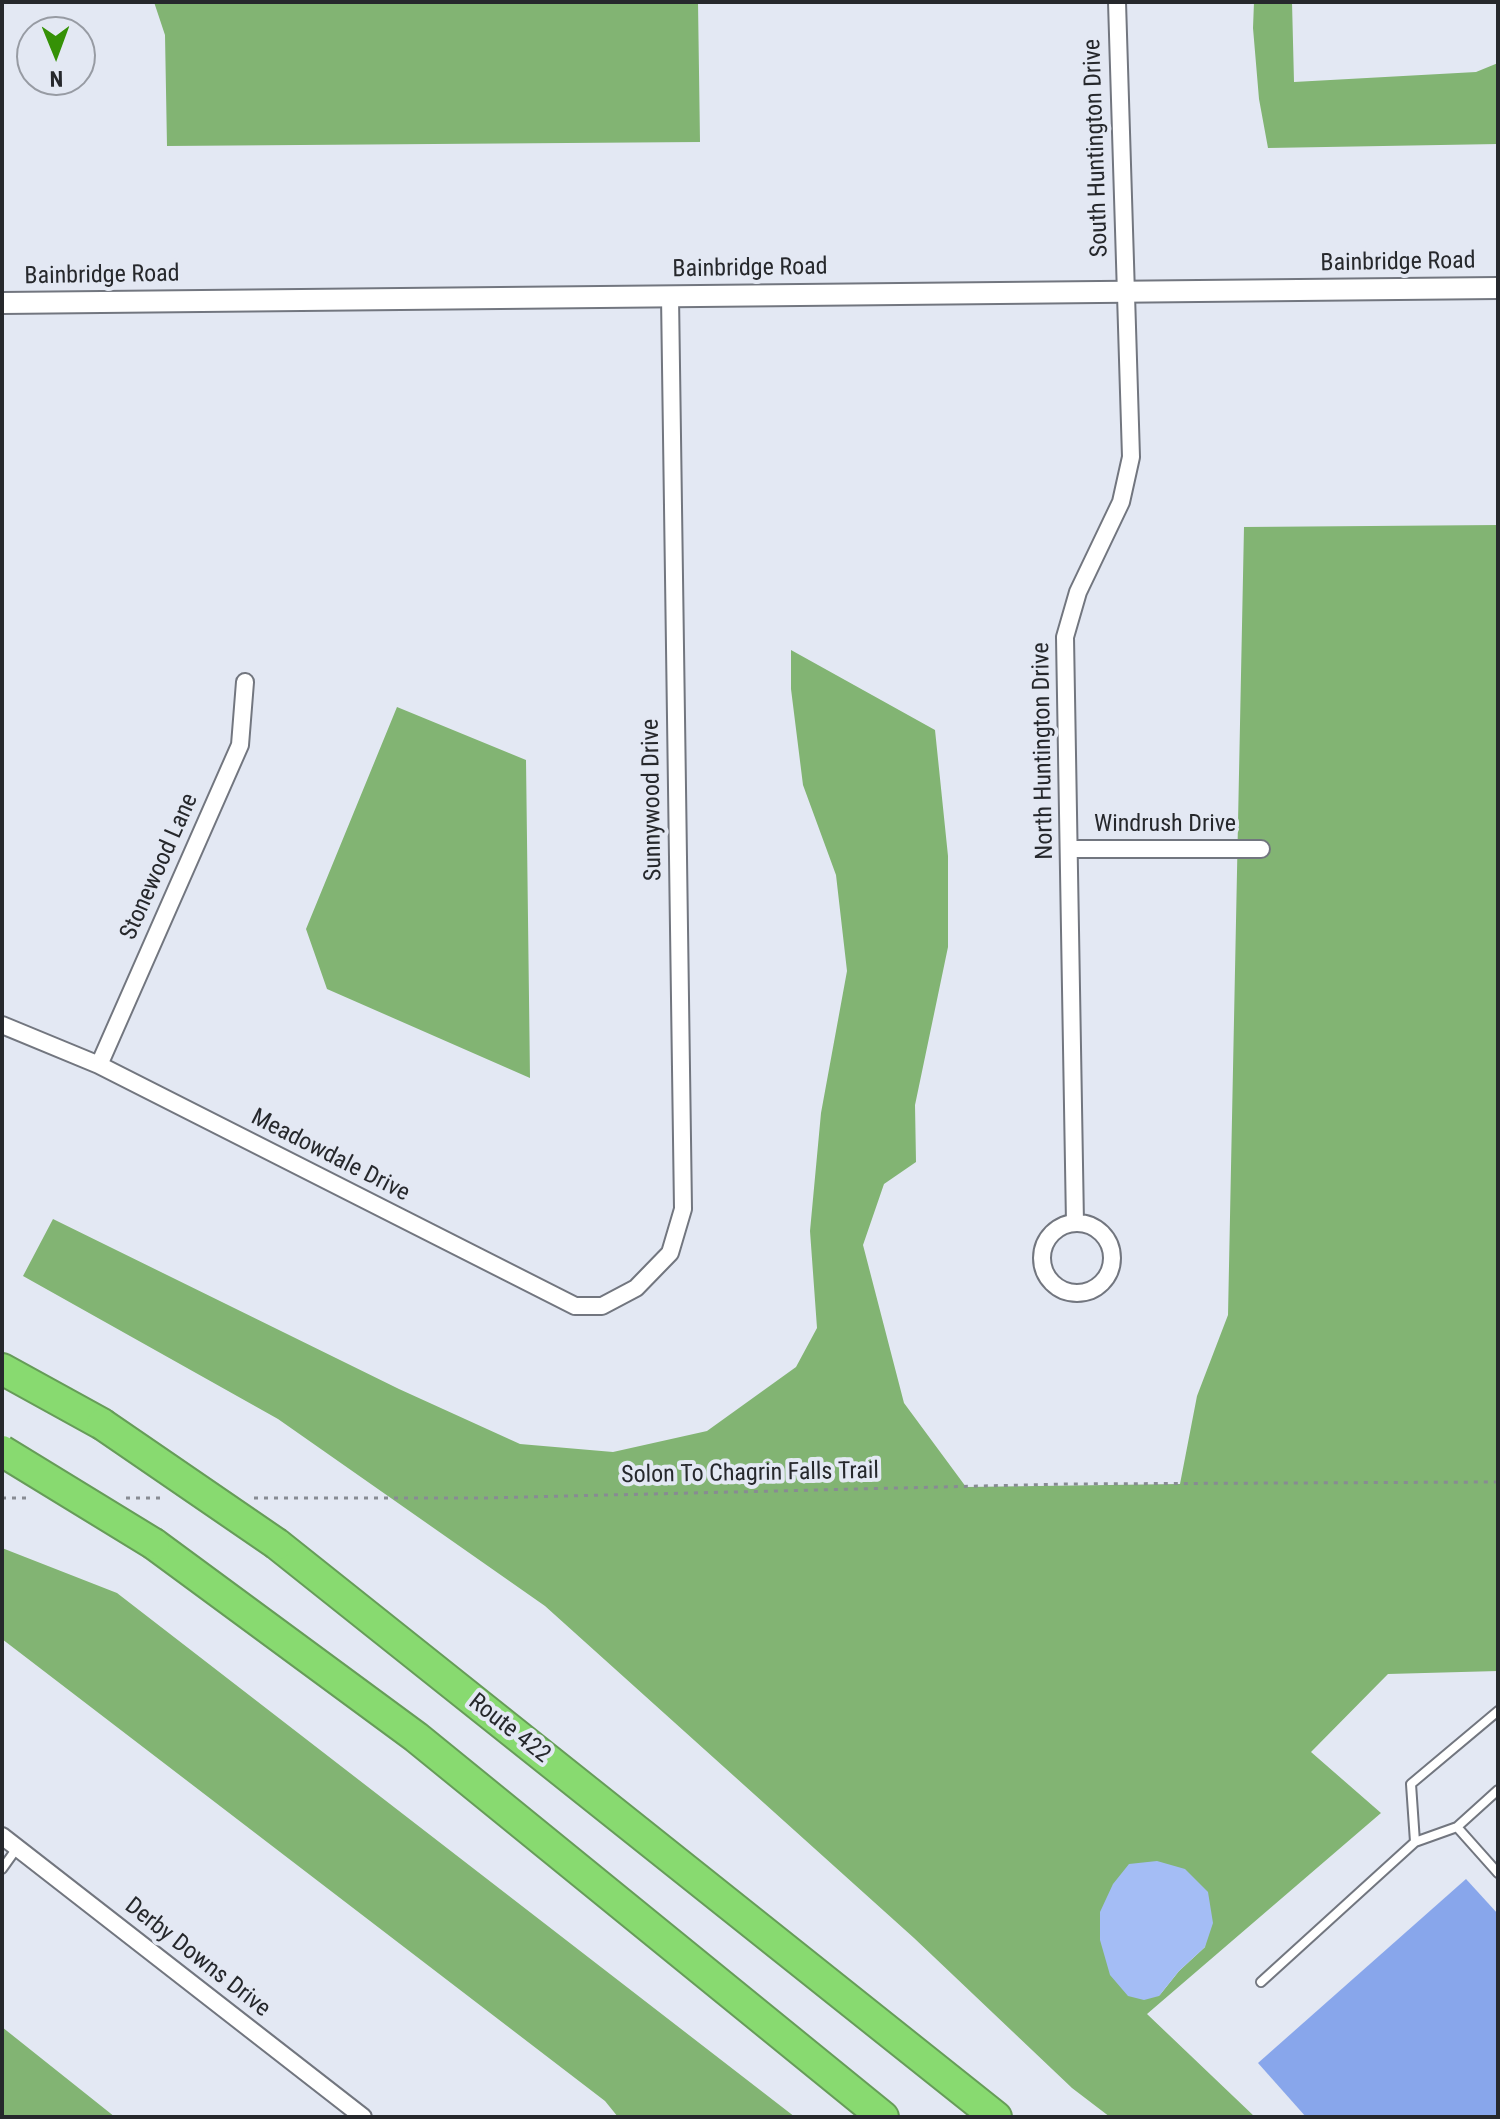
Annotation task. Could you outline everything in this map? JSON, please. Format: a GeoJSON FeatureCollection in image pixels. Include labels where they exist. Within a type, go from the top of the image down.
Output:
{"type":"FeatureCollection","features":[{"type":"Feature","properties":{"kind":"highway","name":"Route 422"},"geometry":{"type":"LineString","coordinates":[[2,1369],[102,1424],[277,1544],[996,2117]]}},
{"type":"Feature","properties":{"kind":"highway"},"geometry":{"type":"LineString","coordinates":[[2,1451],[154,1544],[416,1737],[883,2117]]}},
{"type":"Feature","properties":{"kind":"street","name":"South Huntington Drive"},"geometry":{"type":"LineString","coordinates":[[1117,2],[1125,292]]}},
{"type":"Feature","properties":{"kind":"street","name":"Bainbridge Road"},"geometry":{"type":"LineString","coordinates":[[2,303],[1498,288]]}},
{"type":"Feature","properties":{"kind":"street","name":"North Huntington Drive"},"geometry":{"type":"LineString","coordinates":[[1075,1223],[1065,637],[1078,592],[1121,502],[1131,457],[1125,292]]}},
{"type":"Feature","properties":{"kind":"street","name":"Sunnywood Drive"},"geometry":{"type":"LineString","coordinates":[[636,1288],[670,1253],[683,1209],[670,296]]}},
{"type":"Feature","properties":{"kind":"street","name":"Stonewood Lane"},"geometry":{"type":"LineString","coordinates":[[99,1065],[240,745],[245,682]]}},
{"type":"Feature","properties":{"kind":"street","name":"Windrush Drive"},"geometry":{"type":"LineString","coordinates":[[1069,849],[1261,849]]}},
{"type":"Feature","properties":{"kind":"street","name":"Meadowdale Drive"},"geometry":{"type":"LineString","coordinates":[[2,1025],[99,1065],[575,1306],[602,1306],[636,1288]]}},
{"type":"Feature","properties":{"kind":"street"},"geometry":{"type":"LineString","coordinates":[[1075,1223],[1086,1224],[1105,1237],[1112,1258],[1110,1269],[1096,1287],[1074,1292],[1053,1283],[1043,1263],[1047,1241],[1064,1225],[1075,1223]]}},
{"type":"Feature","properties":{"kind":"street","name":"Derby Downs Drive"},"geometry":{"type":"LineString","coordinates":[[2,1836],[363,2117]]}},
{"type":"Feature","properties":{"kind":"lane"},"geometry":{"type":"LineString","coordinates":[[1415,1842],[1411,1784],[1498,1711]]}},
{"type":"Feature","properties":{"kind":"lane"},"geometry":{"type":"LineString","coordinates":[[1261,1982],[1415,1842],[1457,1827],[1498,1790]]}},
{"type":"Feature","properties":{"kind":"lane"},"geometry":{"type":"LineString","coordinates":[[1457,1827],[1498,1873]]}},
{"type":"Feature","properties":{"kind":"lane"},"geometry":{"type":"LineString","coordinates":[[2,1869],[17,1848]]}},
{"type":"Feature","properties":{"kind":"path","name":"Solon To Chagrin Falls Trail"},"geometry":{"type":"LineString","coordinates":[[251,1498],[484,1498],[1065,1484],[1498,1482]]}},
{"type":"Feature","properties":{"kind":"path"},"geometry":{"type":"LineString","coordinates":[[2,1498],[33,1498]]}},
{"type":"Feature","properties":{"kind":"path"},"geometry":{"type":"LineString","coordinates":[[126,1498],[173,1498]]}},
{"type":"Feature","properties":{"kind":"green space"},"geometry":{"type":"Polygon","coordinates":[[[154,2],[698,2],[700,142],[167,146],[165,35],[154,2]]]}},
{"type":"Feature","properties":{"kind":"green space"},"geometry":{"type":"Polygon","coordinates":[[[1254,2],[1292,2],[1294,82],[1476,72],[1498,63],[1498,144],[1268,148],[1259,99],[1254,2]]]}},
{"type":"Feature","properties":{"kind":"green space"},"geometry":{"type":"Polygon","coordinates":[[[1498,525],[1498,1671],[1388,1674],[1311,1752],[1381,1813],[1147,2014],[1255,2117],[1110,2117],[1072,2088],[914,1938],[545,1606],[278,1419],[23,1276],[53,1219],[399,1389],[520,1444],[613,1452],[707,1431],[796,1367],[817,1328],[810,1231],[821,1113],[847,971],[836,875],[803,785],[791,689],[791,650],[935,730],[948,856],[948,947],[915,1105],[916,1162],[884,1184],[863,1245],[904,1403],[966,1487],[1180,1484],[1197,1396],[1228,1315],[1244,527],[1498,525]],[[1208,1892],[1159,1996],[1179,1971],[1205,1947],[1208,1892]]]}},
{"type":"Feature","properties":{"kind":"green space"},"geometry":{"type":"Polygon","coordinates":[[[397,707],[526,760],[530,1078],[327,989],[306,929],[397,707]]]}},
{"type":"Feature","properties":{"kind":"green space"},"geometry":{"type":"Polygon","coordinates":[[[2,1548],[117,1593],[795,2117],[618,2117],[605,2101],[2,1639],[2,1548]]]}},
{"type":"Feature","properties":{"kind":"green space"},"geometry":{"type":"Polygon","coordinates":[[[2,2027],[115,2117],[2,2117],[2,2027]]]}},
{"type":"Feature","properties":{"kind":"water"},"geometry":{"type":"Polygon","coordinates":[[[1157,1861],[1185,1869],[1208,1892],[1213,1923],[1205,1947],[1179,1971],[1159,1996],[1144,2000],[1128,1996],[1110,1975],[1100,1940],[1100,1912],[1113,1884],[1129,1864],[1157,1861]]]}},
{"type":"Feature","properties":{"kind":"building"},"geometry":{"type":"Polygon","coordinates":[[[1466,1879],[1498,1914],[1498,2117],[1306,2117],[1258,2063],[1466,1879]]]}}]}
